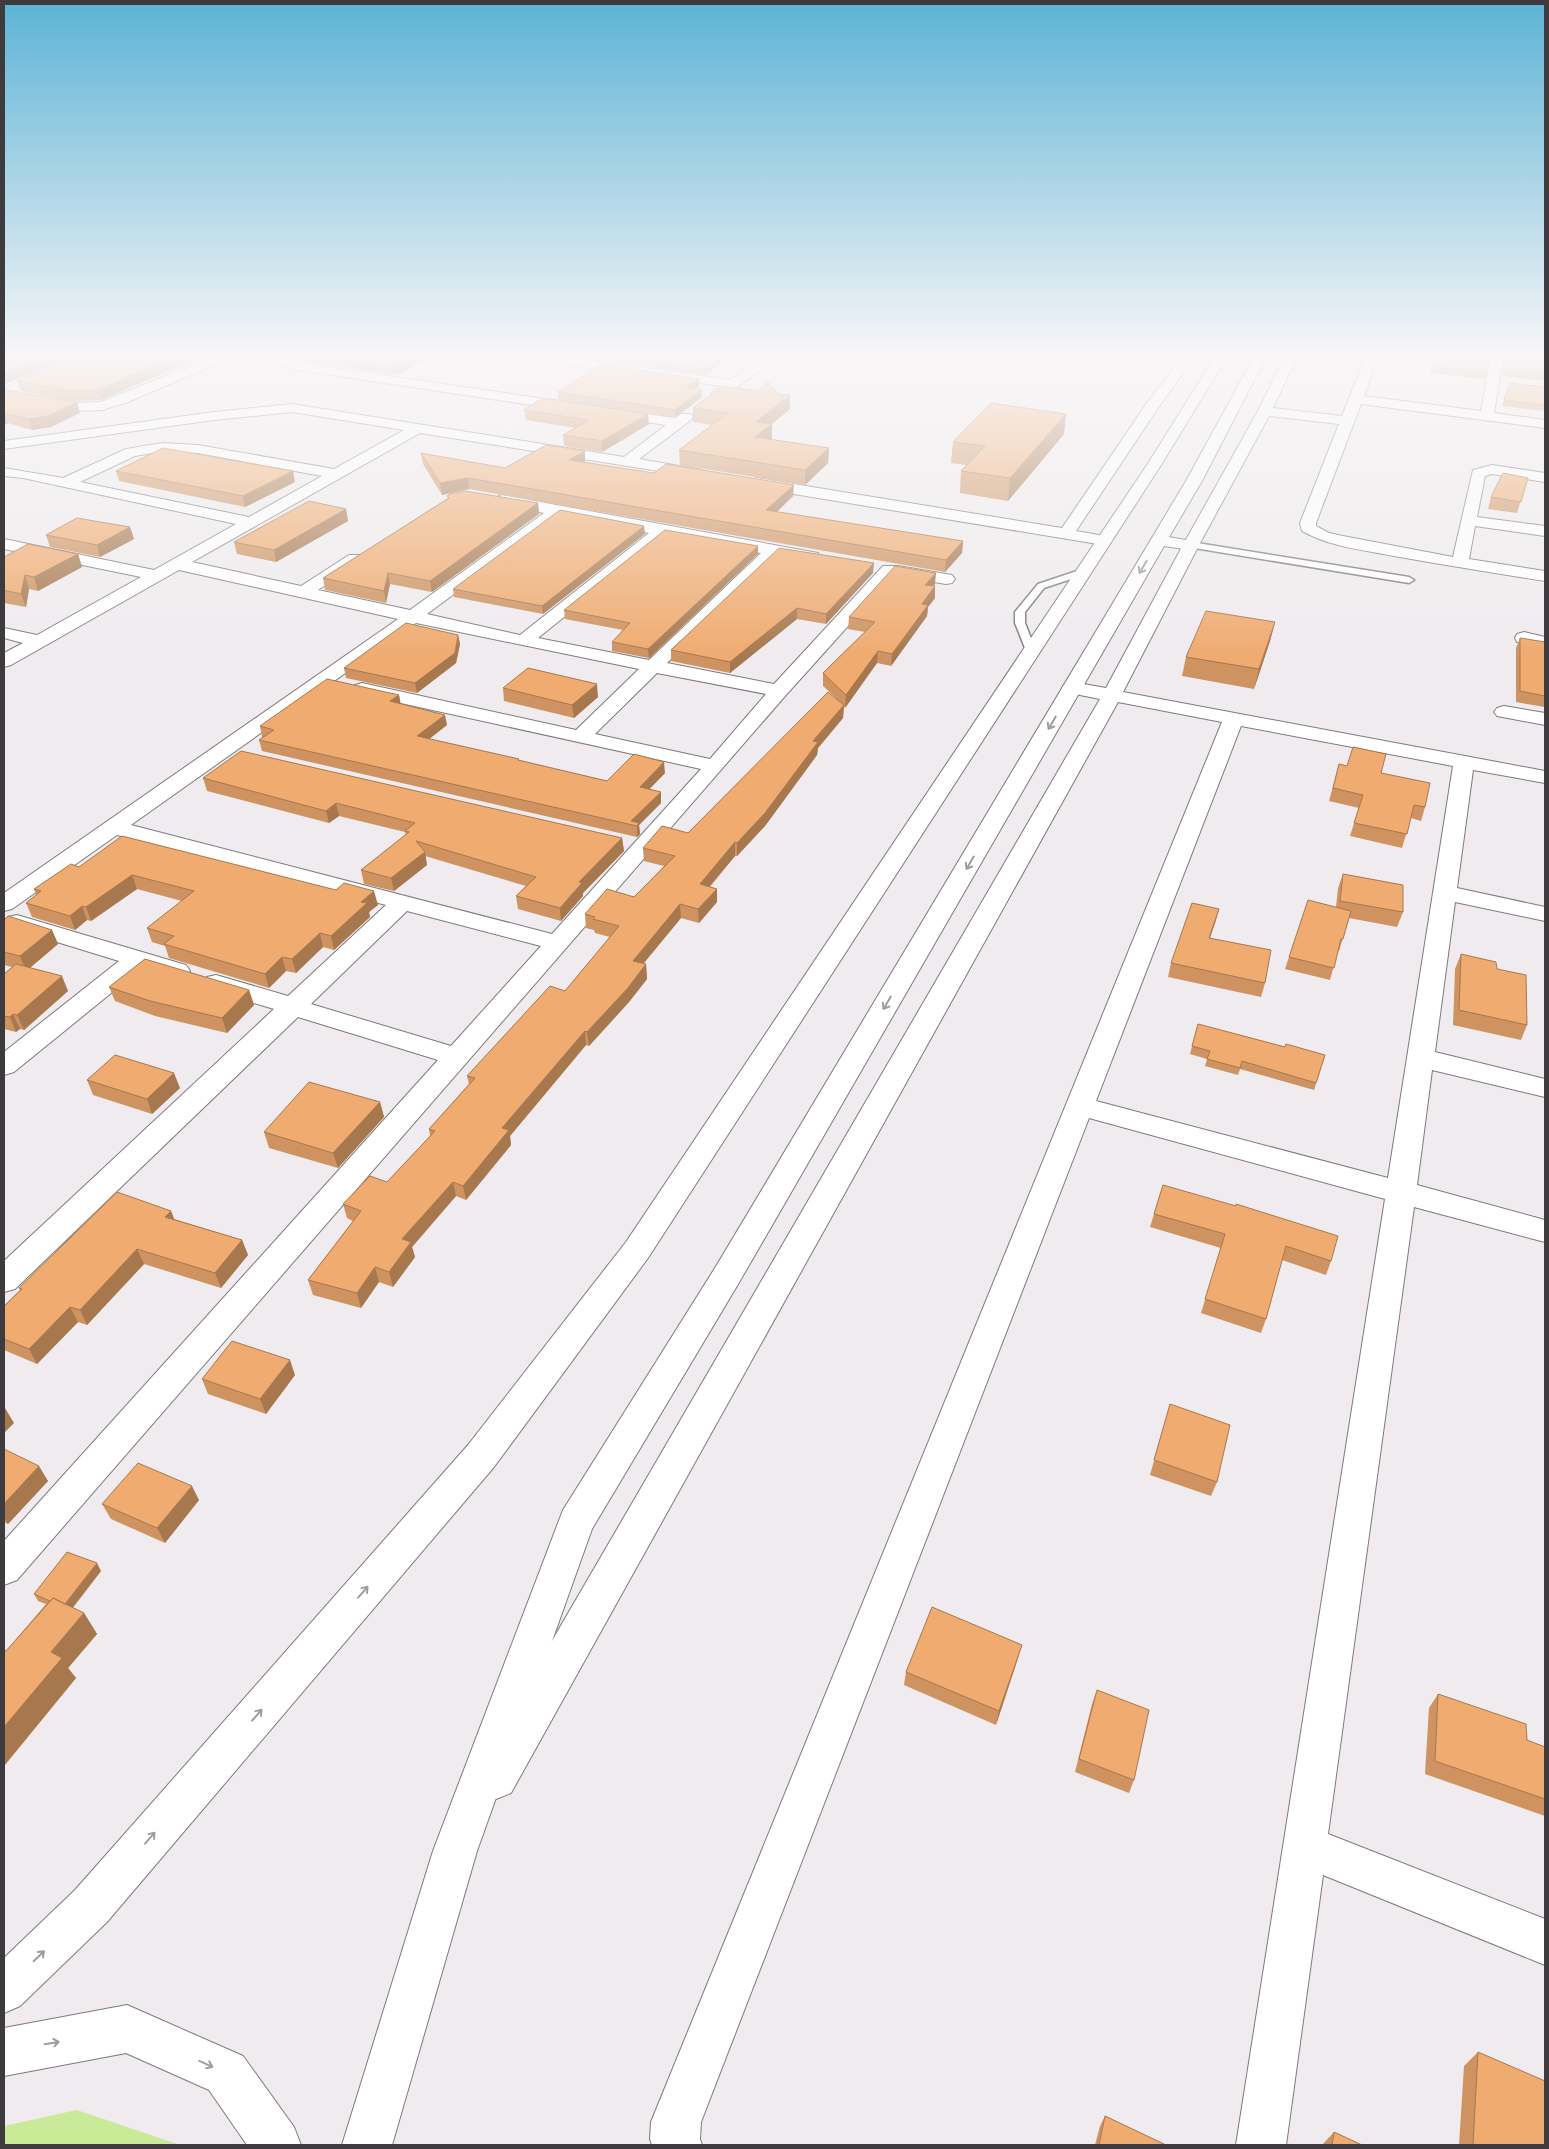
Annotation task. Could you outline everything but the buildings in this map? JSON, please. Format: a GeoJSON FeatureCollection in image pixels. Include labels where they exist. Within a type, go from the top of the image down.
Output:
{"type":"FeatureCollection","features":[{"type":"Feature","properties":{"kind":"street"},"geometry":{"type":"LineString","coordinates":[[65,483],[120,457]]}},
{"type":"Feature","properties":{"kind":"street"},"geometry":{"type":"LineString","coordinates":[[244,457],[336,474]]}},
{"type":"Feature","properties":{"kind":"street"},"geometry":{"type":"LineString","coordinates":[[4,661],[367,457]]}},
{"type":"Feature","properties":{"kind":"street"},"geometry":{"type":"LineString","coordinates":[[595,457],[714,476]]}},
{"type":"Feature","properties":{"kind":"street"},"geometry":{"type":"LineString","coordinates":[[626,462],[632,457]]}},
{"type":"Feature","properties":{"kind":"street"},"geometry":{"type":"LineString","coordinates":[[1066,534],[1118,457]]}},
{"type":"Feature","properties":{"kind":"street"},"geometry":{"type":"LineString","coordinates":[[4,1990],[91,1906],[481,1456],[637,1250],[1157,457]]}},
{"type":"Feature","properties":{"kind":"street"},"geometry":{"type":"LineString","coordinates":[[367,2145],[454,1851],[576,1522],[726,1277],[1158,540],[1211,457]]}},
{"type":"Feature","properties":{"kind":"street"},"geometry":{"type":"LineString","coordinates":[[454,1851],[1112,695],[1239,457]]}},
{"type":"Feature","properties":{"kind":"street"},"geometry":{"type":"LineString","coordinates":[[1333,457],[1308,523],[1308,528],[1323,536],[1341,541],[1460,564],[1545,576]]}},
{"type":"Feature","properties":{"kind":"street"},"geometry":{"type":"LineString","coordinates":[[1460,564],[1478,473],[1481,471],[1500,470],[1545,477]]}},
{"type":"Feature","properties":{"kind":"street"},"geometry":{"type":"LineString","coordinates":[[4,472],[23,474],[250,522]]}},
{"type":"Feature","properties":{"kind":"street"},"geometry":{"type":"LineString","coordinates":[[744,481],[1104,540]]}},
{"type":"Feature","properties":{"kind":"street"},"geometry":{"type":"LineString","coordinates":[[487,497],[662,531],[832,560]]}},
{"type":"Feature","properties":{"kind":"street"},"geometry":{"type":"LineString","coordinates":[[4,904],[412,617],[557,511]]}},
{"type":"Feature","properties":{"kind":"street"},"geometry":{"type":"LineString","coordinates":[[1468,520],[1545,531]]}},
{"type":"Feature","properties":{"kind":"street"},"geometry":{"type":"LineString","coordinates":[[523,641],[662,531]]}},
{"type":"Feature","properties":{"kind":"street"},"geometry":{"type":"LineString","coordinates":[[1158,540],[1191,545]]}},
{"type":"Feature","properties":{"kind":"street"},"geometry":{"type":"LineString","coordinates":[[4,544],[156,575]]}},
{"type":"Feature","properties":{"kind":"street"},"geometry":{"type":"LineString","coordinates":[[581,736],[655,667],[774,550]]}},
{"type":"Feature","properties":{"kind":"street"},"geometry":{"type":"LineString","coordinates":[[302,593],[366,552]]}},
{"type":"Feature","properties":{"kind":"street"},"geometry":{"type":"LineString","coordinates":[[177,564],[523,641],[779,691]]}},
{"type":"Feature","properties":{"kind":"street"},"geometry":{"type":"LineString","coordinates":[[4,1568],[558,943],[633,845],[715,766],[879,568],[946,579]]}},
{"type":"Feature","properties":{"kind":"street"},"geometry":{"type":"LineString","coordinates":[[4,633],[39,641]]}},
{"type":"Feature","properties":{"kind":"street"},"geometry":{"type":"LineString","coordinates":[[1524,638],[1545,642]]}},
{"type":"Feature","properties":{"kind":"street"},"geometry":{"type":"LineString","coordinates":[[322,680],[715,766]]}},
{"type":"Feature","properties":{"kind":"street"},"geometry":{"type":"LineString","coordinates":[[1072,688],[1545,776]]}},
{"type":"Feature","properties":{"kind":"street"},"geometry":{"type":"LineString","coordinates":[[1504,712],[1545,719]]}},
{"type":"Feature","properties":{"kind":"street"},"geometry":{"type":"LineString","coordinates":[[677,2145],[675,2139],[676,2122],[1234,718]]}},
{"type":"Feature","properties":{"kind":"street"},"geometry":{"type":"LineString","coordinates":[[222,750],[251,757]]}},
{"type":"Feature","properties":{"kind":"street"},"geometry":{"type":"LineString","coordinates":[[1261,2145],[1464,761]]}},
{"type":"Feature","properties":{"kind":"street"},"geometry":{"type":"LineString","coordinates":[[113,827],[558,943]]}},
{"type":"Feature","properties":{"kind":"street"},"geometry":{"type":"LineString","coordinates":[[1445,893],[1545,914]]}},
{"type":"Feature","properties":{"kind":"street"},"geometry":{"type":"LineString","coordinates":[[4,1280],[403,902]]}},
{"type":"Feature","properties":{"kind":"street"},"geometry":{"type":"LineString","coordinates":[[4,918],[457,1057]]}},
{"type":"Feature","properties":{"kind":"street"},"geometry":{"type":"LineString","coordinates":[[4,1066],[138,959]]}},
{"type":"Feature","properties":{"kind":"street"},"geometry":{"type":"LineString","coordinates":[[1421,1058],[1545,1088]]}},
{"type":"Feature","properties":{"kind":"street"},"geometry":{"type":"LineString","coordinates":[[1080,1106],[1545,1231]]}},
{"type":"Feature","properties":{"kind":"street"},"geometry":{"type":"LineString","coordinates":[[1304,1846],[1545,1942]]}},
{"type":"Feature","properties":{"kind":"street"},"geometry":{"type":"LineString","coordinates":[[4,2052],[127,2029],[226,2072],[276,2145]]}},
{"type":"Feature","properties":{"kind":"lane"},"geometry":{"type":"LineString","coordinates":[[1191,545],[1409,580]]}},
{"type":"Feature","properties":{"kind":"green space"},"geometry":{"type":"Polygon","coordinates":[[[77,2110],[178,2145],[4,2145],[4,2126],[77,2110]]]}}]}
